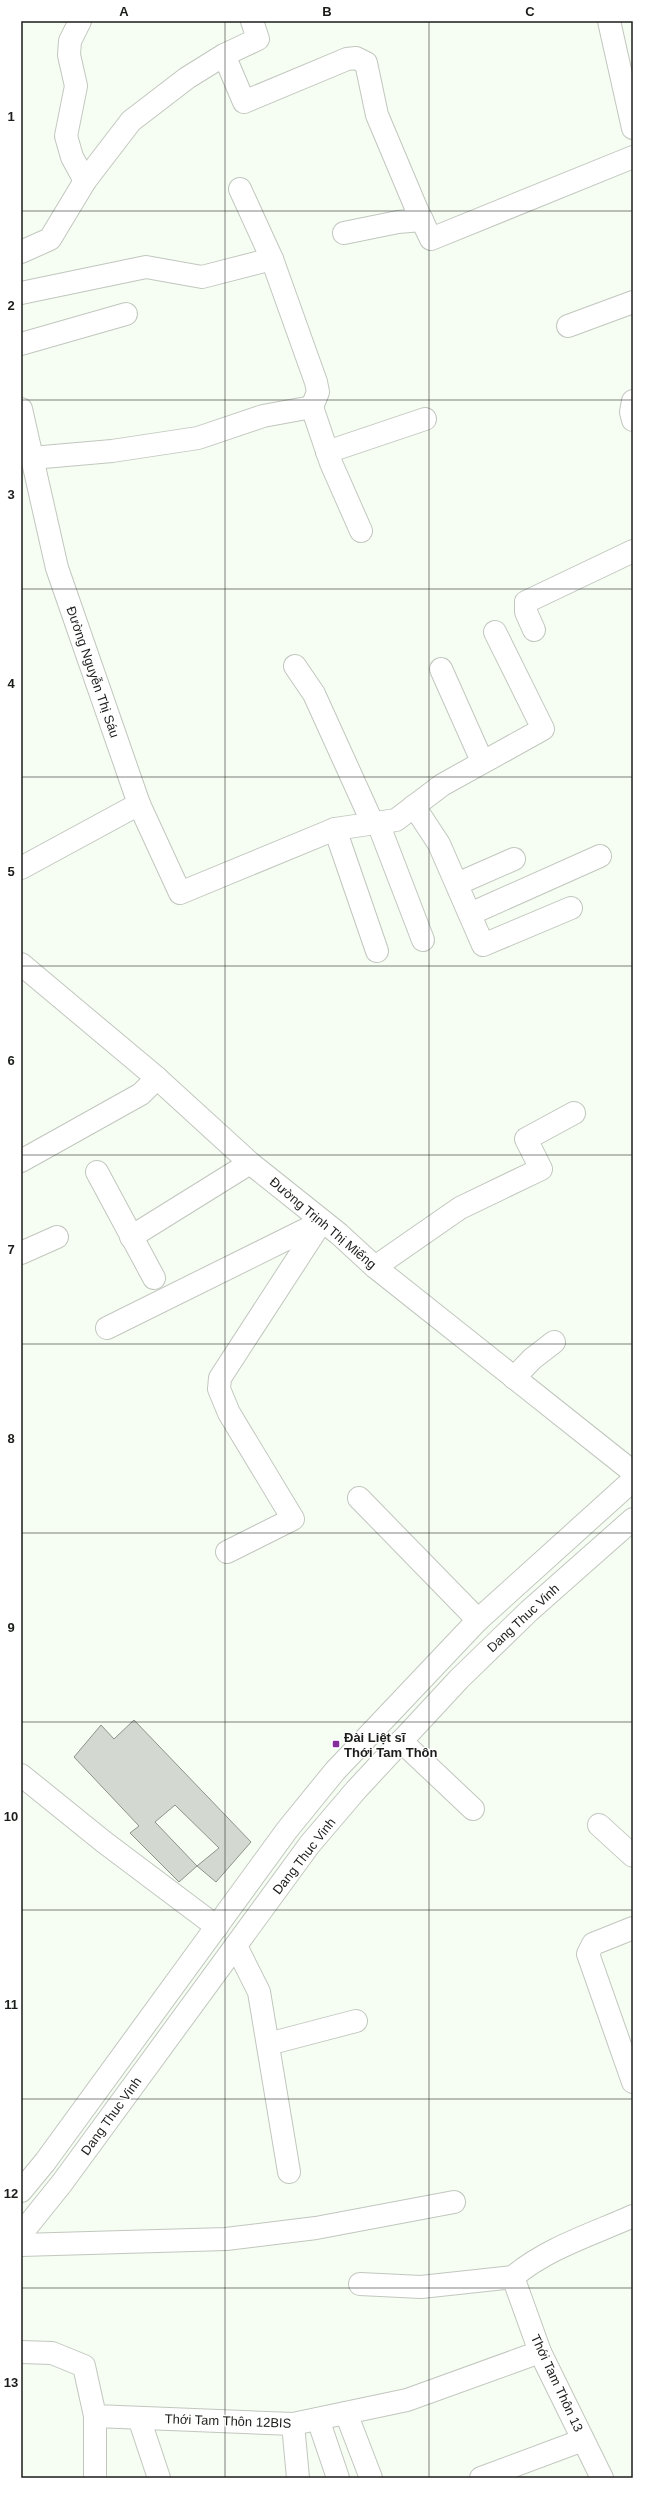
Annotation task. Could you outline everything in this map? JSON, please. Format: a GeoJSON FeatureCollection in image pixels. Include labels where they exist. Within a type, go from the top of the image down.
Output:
{"type":"FeatureCollection","features":[{"type":"Feature","properties":{"kind":"street"},"geometry":{"type":"LineString","coordinates":[[80,21],[70,41],[69,55],[76,86],[66,136],[72,157],[85,181]]}},
{"type":"Feature","properties":{"kind":"street"},"geometry":{"type":"LineString","coordinates":[[21,252],[50,239],[85,181],[132,121],[166,92],[224,55],[258,39],[252,21]]}},
{"type":"Feature","properties":{"kind":"street"},"geometry":{"type":"LineString","coordinates":[[609,21],[633,128]]}},
{"type":"Feature","properties":{"kind":"street"},"geometry":{"type":"LineString","coordinates":[[224,55],[244,102],[347,59],[356,58],[366,64],[377,114],[431,239],[633,157]]}},
{"type":"Feature","properties":{"kind":"street"},"geometry":{"type":"LineString","coordinates":[[240,189],[272,259],[316,382],[318,392],[312,408],[327,452],[361,530]]}},
{"type":"Feature","properties":{"kind":"street"},"geometry":{"type":"LineString","coordinates":[[344,233],[398,222],[422,220]]}},
{"type":"Feature","properties":{"kind":"street"},"geometry":{"type":"LineString","coordinates":[[21,293],[146,267],[202,277],[272,259]]}},
{"type":"Feature","properties":{"kind":"street"},"geometry":{"type":"LineString","coordinates":[[568,326],[633,302]]}},
{"type":"Feature","properties":{"kind":"street"},"geometry":{"type":"LineString","coordinates":[[21,344],[126,314]]}},
{"type":"Feature","properties":{"kind":"street"},"geometry":{"type":"LineString","coordinates":[[633,401],[631,412],[633,420]]}},
{"type":"Feature","properties":{"kind":"street"},"geometry":{"type":"LineString","coordinates":[[32,458],[112,451],[198,438],[263,416],[312,408]]}},
{"type":"Feature","properties":{"kind":"street","name":"Đường Nguyễn Thị Sáu"},"geometry":{"type":"LineString","coordinates":[[21,409],[57,568],[139,804],[180,893],[335,828]]}},
{"type":"Feature","properties":{"kind":"street"},"geometry":{"type":"LineString","coordinates":[[327,452],[425,418]]}},
{"type":"Feature","properties":{"kind":"street"},"geometry":{"type":"LineString","coordinates":[[534,630],[526,612],[526,602],[633,551]]}},
{"type":"Feature","properties":{"kind":"street"},"geometry":{"type":"LineString","coordinates":[[377,951],[335,828],[376,824],[396,820],[442,785],[482,761],[543,729],[495,632]]}},
{"type":"Feature","properties":{"kind":"street"},"geometry":{"type":"LineString","coordinates":[[296,666],[314,694],[376,824],[423,940]]}},
{"type":"Feature","properties":{"kind":"street"},"geometry":{"type":"LineString","coordinates":[[441,669],[482,761]]}},
{"type":"Feature","properties":{"kind":"street"},"geometry":{"type":"LineString","coordinates":[[21,868],[139,804]]}},
{"type":"Feature","properties":{"kind":"street"},"geometry":{"type":"LineString","coordinates":[[414,806],[439,844],[483,945],[571,908]]}},
{"type":"Feature","properties":{"kind":"street"},"geometry":{"type":"LineString","coordinates":[[470,914],[600,856]]}},
{"type":"Feature","properties":{"kind":"street"},"geometry":{"type":"LineString","coordinates":[[457,884],[514,859]]}},
{"type":"Feature","properties":{"kind":"street","name":"Đường Trịnh Thị Miếng"},"geometry":{"type":"LineString","coordinates":[[21,964],[157,1078],[250,1163],[322,1221],[375,1267],[633,1472]]}},
{"type":"Feature","properties":{"kind":"street"},"geometry":{"type":"LineString","coordinates":[[21,1161],[141,1094],[157,1078]]}},
{"type":"Feature","properties":{"kind":"street"},"geometry":{"type":"LineString","coordinates":[[375,1267],[460,1208],[541,1169],[526,1139],[574,1113]]}},
{"type":"Feature","properties":{"kind":"street"},"geometry":{"type":"LineString","coordinates":[[131,1237],[250,1163]]}},
{"type":"Feature","properties":{"kind":"street"},"geometry":{"type":"LineString","coordinates":[[97,1172],[154,1278]]}},
{"type":"Feature","properties":{"kind":"street"},"geometry":{"type":"LineString","coordinates":[[107,1328],[322,1221]]}},
{"type":"Feature","properties":{"kind":"street"},"geometry":{"type":"LineString","coordinates":[[227,1552],[293,1519],[229,1414],[219,1389],[220,1378],[322,1221]]}},
{"type":"Feature","properties":{"kind":"street"},"geometry":{"type":"LineString","coordinates":[[21,1253],[57,1237]]}},
{"type":"Feature","properties":{"kind":"street"},"geometry":{"type":"LineString","coordinates":[[514,1378],[532,1359],[554,1342]]}},
{"type":"Feature","properties":{"kind":"street","name":"Dang Thuc Vinh"},"geometry":{"type":"LineString","coordinates":[[21,2191],[45,2162],[287,1830],[335,1771],[478,1620],[633,1480]]}},
{"type":"Feature","properties":{"kind":"street"},"geometry":{"type":"LineString","coordinates":[[359,1498],[478,1620]]}},
{"type":"Feature","properties":{"kind":"street","name":"Dang Thuc Vinh"},"geometry":{"type":"LineString","coordinates":[[21,2234],[62,2183],[310,1844],[401,1741],[529,1611],[633,1519]]}},
{"type":"Feature","properties":{"kind":"street"},"geometry":{"type":"LineString","coordinates":[[401,1741],[473,1809]]}},
{"type":"Feature","properties":{"kind":"street"},"geometry":{"type":"LineString","coordinates":[[21,1775],[104,1842],[216,1927]]}},
{"type":"Feature","properties":{"kind":"street"},"geometry":{"type":"LineString","coordinates":[[599,1825],[633,1856]]}},
{"type":"Feature","properties":{"kind":"street"},"geometry":{"type":"LineString","coordinates":[[633,1928],[594,1944],[588,1954],[633,2082]]}},
{"type":"Feature","properties":{"kind":"street"},"geometry":{"type":"LineString","coordinates":[[236,1946],[259,1992],[289,2172]]}},
{"type":"Feature","properties":{"kind":"street"},"geometry":{"type":"LineString","coordinates":[[268,2044],[356,2020]]}},
{"type":"Feature","properties":{"kind":"street"},"geometry":{"type":"LineString","coordinates":[[21,2246],[226,2239],[316,2228],[454,2202]]}},
{"type":"Feature","properties":{"kind":"street"},"geometry":{"type":"LineString","coordinates":[[360,2284],[421,2286],[513,2277],[527,2266],[551,2252],[633,2216]]}},
{"type":"Feature","properties":{"kind":"street","name":"Thới Tam Thôn 13"},"geometry":{"type":"LineString","coordinates":[[513,2277],[540,2352],[602,2478]]}},
{"type":"Feature","properties":{"kind":"street"},"geometry":{"type":"LineString","coordinates":[[21,2352],[52,2354],[84,2366],[95,2416],[95,2478]]}},
{"type":"Feature","properties":{"kind":"street","name":"Thới Tam Thôn 12BIS"},"geometry":{"type":"LineString","coordinates":[[95,2416],[293,2424],[407,2400],[540,2352]]}},
{"type":"Feature","properties":{"kind":"street"},"geometry":{"type":"LineString","coordinates":[[346,2413],[371,2478]]}},
{"type":"Feature","properties":{"kind":"street"},"geometry":{"type":"LineString","coordinates":[[139,2418],[158,2478]]}},
{"type":"Feature","properties":{"kind":"street"},"geometry":{"type":"LineString","coordinates":[[318,2419],[338,2478]]}},
{"type":"Feature","properties":{"kind":"street"},"geometry":{"type":"LineString","coordinates":[[293,2424],[298,2478]]}},
{"type":"Feature","properties":{"kind":"street"},"geometry":{"type":"LineString","coordinates":[[481,2478],[583,2440]]}},
{"type":"Feature","properties":{"kind":"building"},"geometry":{"type":"Polygon","coordinates":[[[134,1720],[251,1842],[216,1882],[197,1866],[179,1882],[130,1833],[139,1826],[74,1757],[101,1725],[114,1739],[134,1720]],[[175,1805],[155,1822],[197,1866],[219,1848],[175,1805]]]}},
{"type":"Feature","properties":{"kind":"place","name":"Đài Liệt sĩ Thới Tam Thôn"},"geometry":{"type":"Point","coordinates":[336,1744]}}]}
